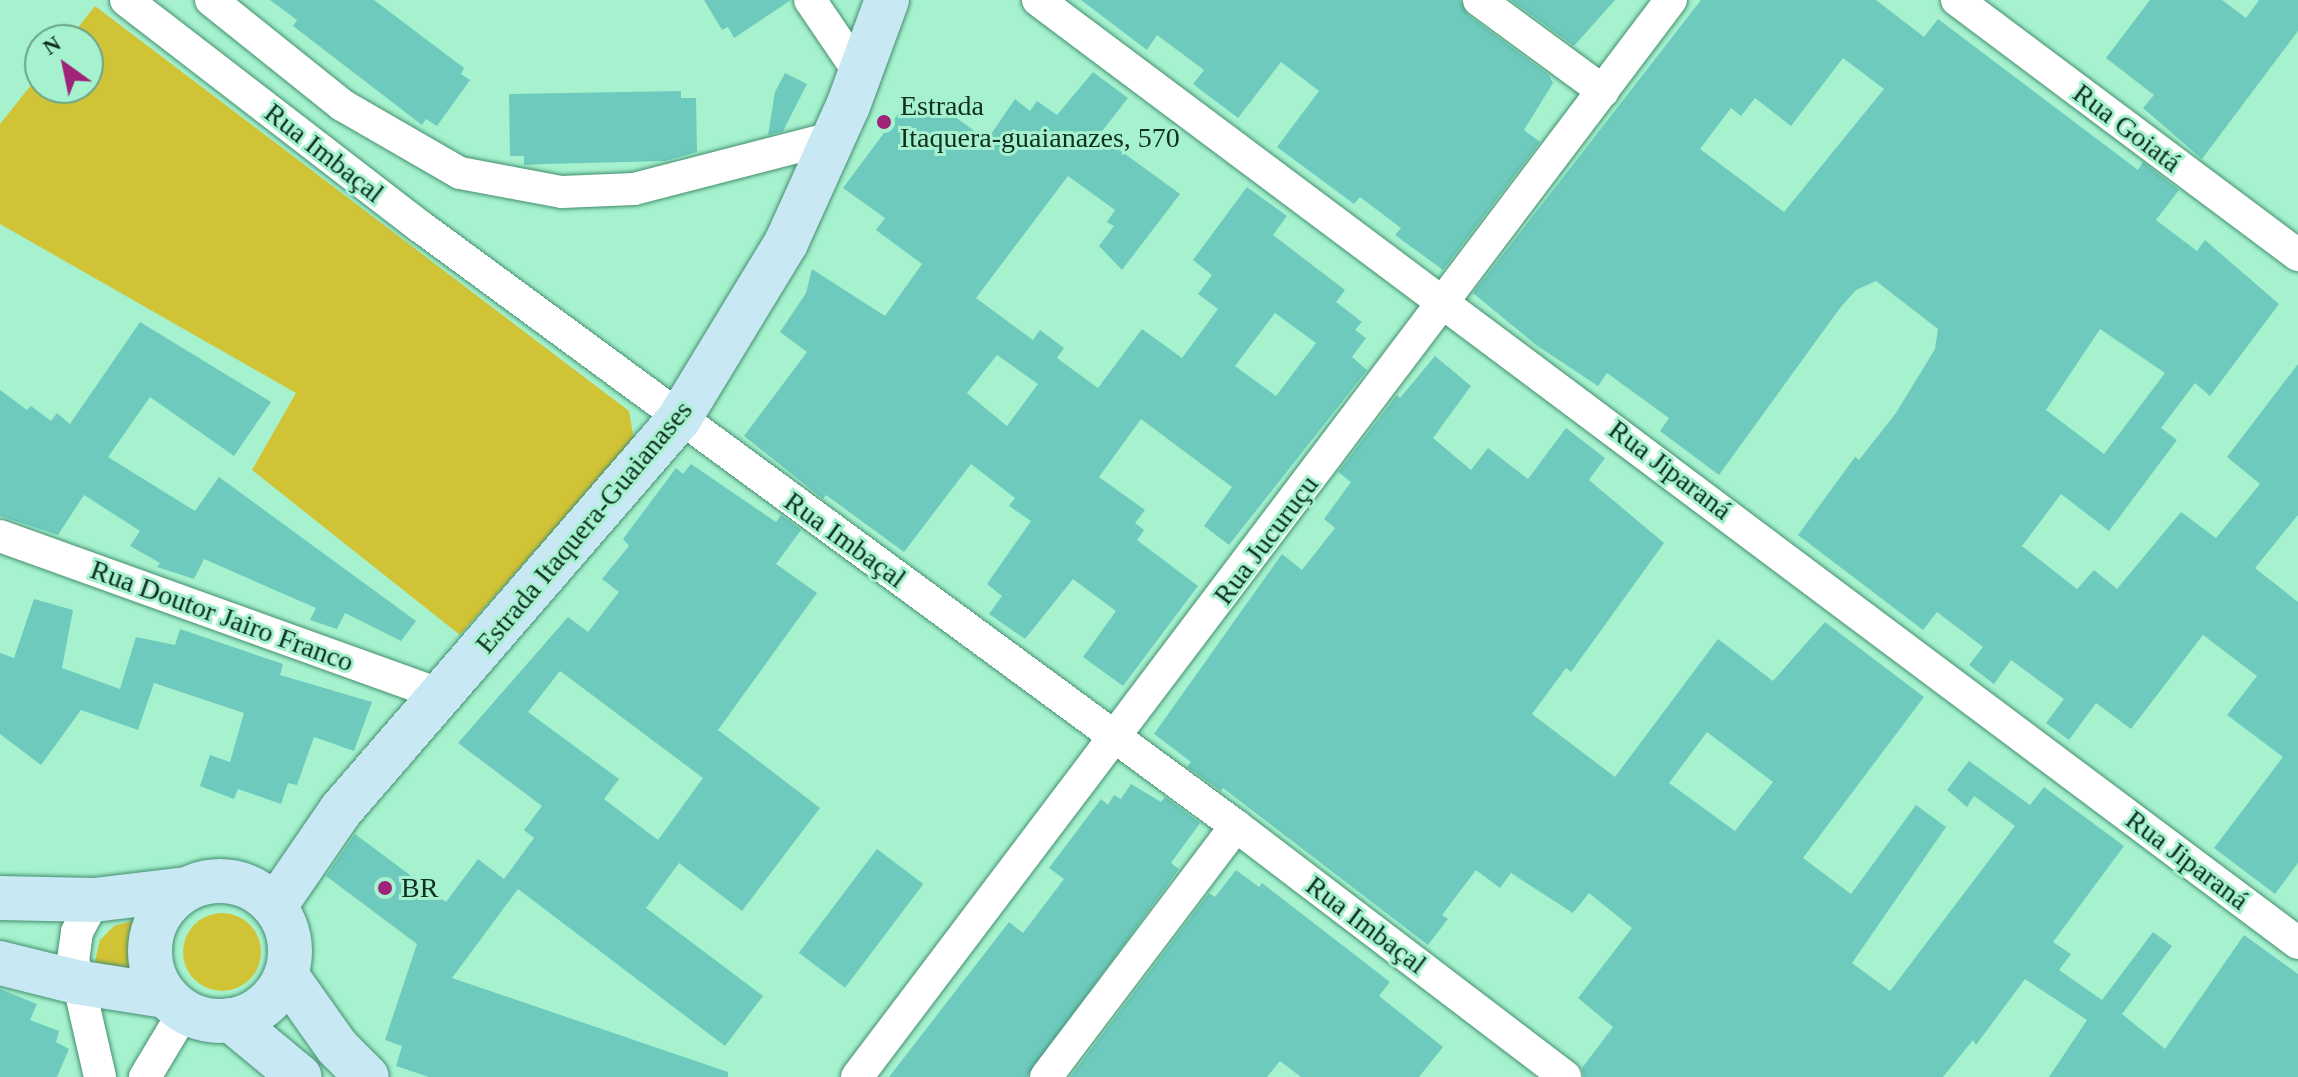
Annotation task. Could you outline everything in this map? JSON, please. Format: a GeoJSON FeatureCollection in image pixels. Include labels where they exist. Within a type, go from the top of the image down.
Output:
{"type":"FeatureCollection","features":[{"type":"Feature","properties":{"kind":"main road","name":"Estrada Itaquera-Guaianases"},"geometry":{"type":"LineString","coordinates":[[275,906],[341,810],[444,696],[679,419],[786,243],[861,75],[887,0]]}},
{"type":"Feature","properties":{"kind":"main road","name":"Estrada Itaquera-Guaianases"},"geometry":{"type":"LineString","coordinates":[[234,881],[341,810]]}},
{"type":"Feature","properties":{"kind":"main road"},"geometry":{"type":"LineString","coordinates":[[0,898],[94,900],[186,889],[209,881],[234,881],[257,890],[275,906],[287,927],[286,975],[264,1005],[231,1020],[206,1020],[175,1004],[0,963]]}},
{"type":"Feature","properties":{"kind":"main road"},"geometry":{"type":"LineString","coordinates":[[175,1004],[153,974],[149,950],[154,926],[186,889]]}},
{"type":"Feature","properties":{"kind":"main road"},"geometry":{"type":"LineString","coordinates":[[286,975],[337,1047],[367,1077]]}},
{"type":"Feature","properties":{"kind":"main road"},"geometry":{"type":"LineString","coordinates":[[231,1020],[300,1077]]}},
{"type":"Feature","properties":{"kind":"street","name":"Rua Imbaçal"},"geometry":{"type":"LineString","coordinates":[[126,0],[679,419],[1114,742],[1236,826],[1565,1077]]}},
{"type":"Feature","properties":{"kind":"street"},"geometry":{"type":"LineString","coordinates":[[211,0],[342,105],[460,173],[562,192],[634,189],[835,137]]}},
{"type":"Feature","properties":{"kind":"street"},"geometry":{"type":"LineString","coordinates":[[810,0],[861,75]]}},
{"type":"Feature","properties":{"kind":"street","name":"Rua Jiparaná"},"geometry":{"type":"LineString","coordinates":[[1038,0],[1446,301],[2298,943]]}},
{"type":"Feature","properties":{"kind":"street"},"geometry":{"type":"LineString","coordinates":[[1479,0],[1603,91]]}},
{"type":"Feature","properties":{"kind":"street","name":"Rua Jucuruçu"},"geometry":{"type":"LineString","coordinates":[[857,1077],[1114,742],[1671,0]]}},
{"type":"Feature","properties":{"kind":"street","name":"Rua Goiatá"},"geometry":{"type":"LineString","coordinates":[[1957,0],[2298,255]]}},
{"type":"Feature","properties":{"kind":"street","name":"Rua Doutor Jairo Franco"},"geometry":{"type":"LineString","coordinates":[[0,536],[444,696]]}},
{"type":"Feature","properties":{"kind":"street"},"geometry":{"type":"LineString","coordinates":[[1046,1077],[1236,826]]}},
{"type":"Feature","properties":{"kind":"street"},"geometry":{"type":"LineString","coordinates":[[94,900],[73,948],[76,982],[100,1077]]}},
{"type":"Feature","properties":{"kind":"street"},"geometry":{"type":"LineString","coordinates":[[145,1077],[175,1004]]}},
{"type":"Feature","properties":{"kind":"shaded area"},"geometry":{"type":"Polygon","coordinates":[[[95,6],[629,411],[634,440],[460,635],[252,470],[296,393],[0,224],[0,124],[24,94],[24,104],[104,104],[104,24],[81,24],[95,6]]]}},
{"type":"Feature","properties":{"kind":"shaded area"},"geometry":{"type":"Polygon","coordinates":[[[222,913],[237,916],[250,924],[258,937],[261,952],[258,967],[250,980],[237,988],[222,991],[207,988],[194,980],[186,967],[183,952],[186,937],[194,924],[207,916],[222,913]]]}},
{"type":"Feature","properties":{"kind":"shaded area"},"geometry":{"type":"Polygon","coordinates":[[[148,916],[139,954],[144,975],[94,965],[100,940],[114,926],[148,916]]]}},
{"type":"Feature","properties":{"kind":"building"},"geometry":{"type":"Polygon","coordinates":[[[270,0],[374,0],[464,68],[461,74],[470,80],[437,126],[426,119],[422,125],[293,26],[297,20],[270,0]]]}},
{"type":"Feature","properties":{"kind":"building"},"geometry":{"type":"Polygon","coordinates":[[[704,0],[791,0],[734,38],[728,27],[722,30],[704,0]]]}},
{"type":"Feature","properties":{"kind":"building"},"geometry":{"type":"Polygon","coordinates":[[[1081,0],[1460,0],[1468,15],[1549,75],[1553,83],[1524,130],[1540,142],[1443,270],[1395,235],[1401,228],[1360,197],[1354,204],[1277,147],[1319,91],[1281,62],[1238,118],[1193,84],[1204,70],[1157,35],[1147,50],[1081,0]]]}},
{"type":"Feature","properties":{"kind":"building"},"geometry":{"type":"Polygon","coordinates":[[[1511,0],[1615,0],[1574,46],[1511,0]]]}},
{"type":"Feature","properties":{"kind":"building"},"geometry":{"type":"Polygon","coordinates":[[[1701,0],[1876,0],[1924,37],[1938,19],[2138,170],[2143,162],[2179,190],[2156,220],[2197,251],[2205,240],[2279,304],[2210,396],[2195,383],[2161,428],[2177,440],[2109,531],[2061,494],[2022,546],[2077,589],[2094,570],[2117,589],[2181,512],[2216,538],[2260,484],[2227,457],[2298,364],[2298,515],[2255,568],[2298,602],[2298,863],[2275,894],[2214,848],[2283,757],[2227,715],[2257,676],[2203,635],[2131,729],[2096,703],[2069,740],[2046,723],[2064,699],[2011,660],[1994,684],[1969,665],[1983,647],[1937,612],[1923,630],[1798,535],[1855,457],[1859,460],[1896,413],[1935,349],[1938,329],[1876,281],[1856,290],[1840,308],[1719,475],[1660,431],[1669,418],[1607,373],[1598,386],[1536,345],[1473,293],[1701,0]],[[1843,58],[1791,126],[1755,98],[1741,116],[1731,108],[1700,149],[1784,212],[1884,89],[1843,58]],[[2100,329],[2046,410],[2104,454],[2165,373],[2100,329]]]}},
{"type":"Feature","properties":{"kind":"building"},"geometry":{"type":"Polygon","coordinates":[[[2150,0],[2222,0],[2246,18],[2259,0],[2298,0],[2298,31],[2202,159],[2143,108],[2154,95],[2106,58],[2150,0]]]}},
{"type":"Feature","properties":{"kind":"building"},"geometry":{"type":"Polygon","coordinates":[[[1093,72],[1128,98],[1099,135],[1180,194],[1122,270],[1099,246],[1114,226],[1107,222],[1115,210],[1068,176],[976,298],[1033,340],[1040,330],[1064,348],[1057,358],[1098,388],[1142,329],[1182,358],[1218,309],[1198,294],[1212,275],[1193,260],[1247,187],[1287,216],[1273,235],[1345,290],[1336,302],[1362,322],[1355,330],[1366,338],[1352,357],[1367,370],[1229,545],[1204,526],[1232,487],[1141,419],[1099,477],[1145,510],[1135,523],[1144,530],[1137,540],[1198,586],[1123,686],[1083,657],[1116,611],[1073,579],[1025,639],[989,614],[1002,596],[987,584],[1031,521],[1009,506],[1015,498],[971,464],[904,552],[826,495],[823,499],[744,436],[807,352],[780,332],[806,293],[812,269],[885,316],[922,264],[876,230],[885,218],[843,188],[907,102],[924,115],[933,101],[987,140],[1015,99],[1030,111],[1037,101],[1057,115],[1093,72]],[[1275,313],[1235,366],[1276,396],[1316,343],[1275,313]],[[997,355],[967,393],[1007,426],[1038,384],[997,355]]]}},
{"type":"Feature","properties":{"kind":"building"},"geometry":{"type":"Polygon","coordinates":[[[785,73],[807,84],[783,131],[768,135],[775,92],[785,73]]]}},
{"type":"Feature","properties":{"kind":"building"},"geometry":{"type":"Polygon","coordinates":[[[681,91],[681,98],[696,98],[697,152],[665,161],[524,165],[524,156],[510,156],[509,94],[681,91]]]}},
{"type":"Feature","properties":{"kind":"building"},"geometry":{"type":"Polygon","coordinates":[[[140,322],[271,402],[234,456],[150,397],[108,457],[195,511],[219,477],[416,621],[401,641],[345,613],[337,629],[310,620],[316,608],[204,559],[194,579],[157,567],[160,563],[130,546],[140,531],[84,495],[58,535],[0,516],[0,390],[27,410],[31,406],[51,421],[57,413],[70,424],[140,322]]]}},
{"type":"Feature","properties":{"kind":"building"},"geometry":{"type":"Polygon","coordinates":[[[1435,356],[1471,386],[1433,438],[1471,470],[1488,448],[1528,479],[1566,428],[1605,458],[1589,480],[1664,543],[1571,672],[1566,668],[1532,714],[1615,777],[1718,639],[1773,681],[1825,622],[1924,697],[1803,858],[1851,894],[1916,805],[1946,827],[1852,963],[1890,991],[2015,826],[1974,796],[1967,807],[1947,790],[1969,761],[2030,805],[2044,787],[2124,846],[2053,942],[2071,954],[2059,970],[2102,1000],[2153,932],[2172,946],[2122,1014],[2165,1049],[2244,935],[2298,974],[2298,1077],[2049,1077],[2087,1020],[2025,979],[1976,1045],[1973,1040],[1943,1077],[1584,1077],[1582,1068],[1613,1027],[1578,998],[1632,928],[1589,893],[1573,913],[1511,873],[1500,888],[1476,870],[1442,915],[1448,919],[1428,945],[1223,788],[1221,791],[1187,767],[1191,762],[1154,734],[1282,554],[1302,570],[1335,528],[1324,519],[1351,482],[1338,472],[1397,395],[1400,398],[1435,356]],[[1707,732],[1669,783],[1735,831],[1773,782],[1707,732]]]}},
{"type":"Feature","properties":{"kind":"building"},"geometry":{"type":"Polygon","coordinates":[[[691,464],[776,522],[781,515],[801,530],[776,564],[817,593],[718,730],[820,808],[742,911],[679,863],[646,908],[763,996],[725,1046],[518,889],[452,978],[728,1072],[728,1077],[429,1077],[396,1066],[402,1046],[385,1040],[417,944],[326,876],[355,834],[446,902],[478,859],[504,879],[534,838],[524,830],[542,806],[458,743],[568,617],[588,632],[619,592],[602,579],[629,546],[623,539],[676,468],[683,474],[691,464]],[[560,671],[528,712],[619,779],[604,799],[658,840],[703,778],[560,671]]]}},
{"type":"Feature","properties":{"kind":"building"},"geometry":{"type":"Polygon","coordinates":[[[34,599],[73,610],[62,668],[120,689],[136,637],[175,645],[180,629],[283,664],[280,675],[372,702],[354,751],[314,737],[297,785],[288,783],[281,804],[238,789],[234,799],[200,786],[210,755],[230,762],[244,713],[154,683],[138,730],[81,710],[41,765],[0,734],[0,653],[14,658],[34,599]]]}},
{"type":"Feature","properties":{"kind":"building"},"geometry":{"type":"Polygon","coordinates":[[[1131,784],[1161,802],[1165,797],[1200,823],[1171,863],[1179,869],[1027,1077],[889,1077],[1009,922],[1023,933],[1064,879],[1049,868],[1101,799],[1108,805],[1114,795],[1121,799],[1131,784]]]}},
{"type":"Feature","properties":{"kind":"building"},"geometry":{"type":"Polygon","coordinates":[[[877,849],[923,884],[845,988],[799,953],[877,849]]]}},
{"type":"Feature","properties":{"kind":"building"},"geometry":{"type":"Polygon","coordinates":[[[1236,870],[1259,887],[1262,883],[1390,982],[1379,996],[1443,1047],[1419,1077],[1301,1077],[1280,1061],[1267,1077],[1070,1077],[1209,893],[1215,897],[1236,870]]]}},
{"type":"Feature","properties":{"kind":"building"},"geometry":{"type":"Polygon","coordinates":[[[0,989],[37,1004],[30,1020],[59,1031],[56,1042],[69,1049],[57,1077],[0,1077],[0,989]]]}},
{"type":"Feature","properties":{"kind":"place","name":"Estrada Itaquera-guaianazes, 570"},"geometry":{"type":"Point","coordinates":[884,122]}},
{"type":"Feature","properties":{"kind":"place","name":"BR"},"geometry":{"type":"Point","coordinates":[385,888]}}]}
